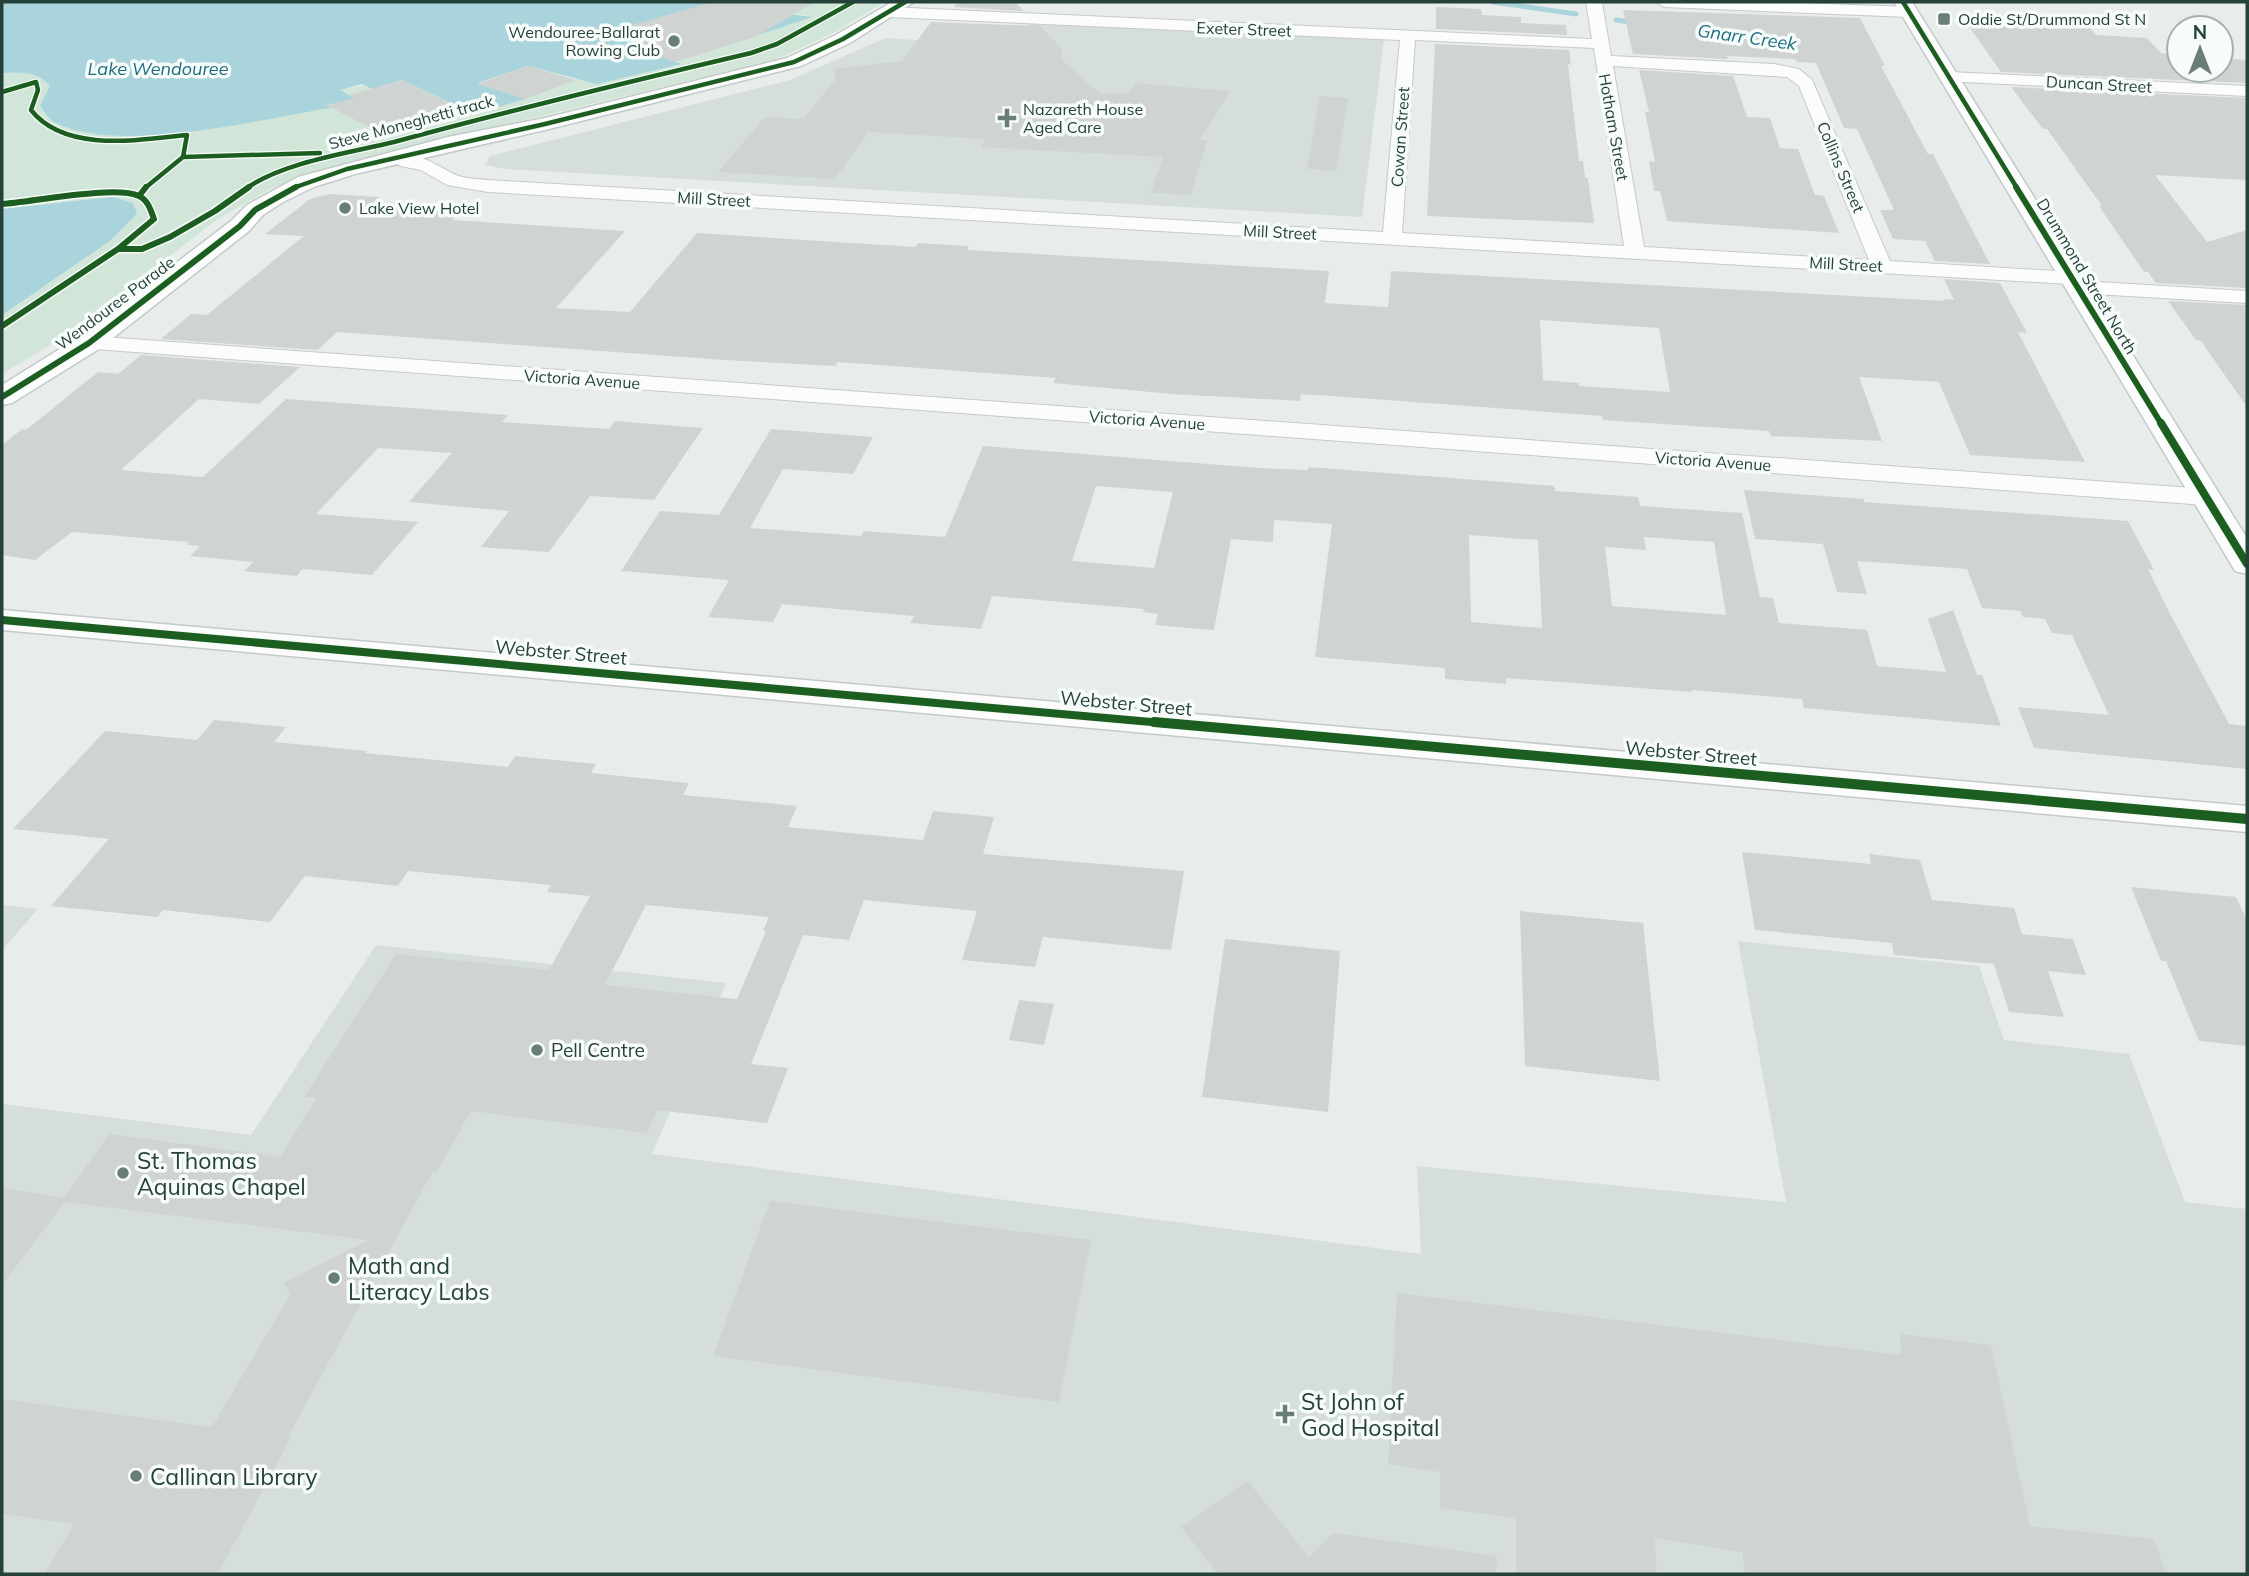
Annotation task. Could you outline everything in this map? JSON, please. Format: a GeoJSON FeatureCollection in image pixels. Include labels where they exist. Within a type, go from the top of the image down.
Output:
{"type":"FeatureCollection","features":[{"type":"Feature","properties":{"kind":"street","name":"Hotham Street"},"geometry":{"type":"LineString","coordinates":[[1594,2],[1635,252]]}},
{"type":"Feature","properties":{"kind":"street"},"geometry":{"type":"LineString","coordinates":[[1664,2],[1907,7]]}},
{"type":"Feature","properties":{"kind":"street","name":"Exeter Street"},"geometry":{"type":"LineString","coordinates":[[896,7],[1408,35],[1602,52]]}},
{"type":"Feature","properties":{"kind":"street","name":"Wendouree Parade"},"geometry":{"type":"LineString","coordinates":[[2,397],[89,343],[240,226],[319,187],[408,157],[794,62],[831,46],[896,7]]}},
{"type":"Feature","properties":{"kind":"street","name":"Drummond Street North"},"geometry":{"type":"LineString","coordinates":[[1907,7],[2247,564]]}},
{"type":"Feature","properties":{"kind":"street","name":"Cowan Street"},"geometry":{"type":"LineString","coordinates":[[1392,239],[1408,35]]}},
{"type":"Feature","properties":{"kind":"street","name":"Collins Street"},"geometry":{"type":"LineString","coordinates":[[1602,52],[1793,73],[1806,84],[1882,267]]}},
{"type":"Feature","properties":{"kind":"street","name":"Duncan Street"},"geometry":{"type":"LineString","coordinates":[[1950,76],[2247,90]]}},
{"type":"Feature","properties":{"kind":"street","name":"Wendouree Parade"},"geometry":{"type":"LineString","coordinates":[[408,157],[434,155],[545,124]]}},
{"type":"Feature","properties":{"kind":"street","name":"Mill Street"},"geometry":{"type":"LineString","coordinates":[[434,155],[457,172],[488,186]]}},
{"type":"Feature","properties":{"kind":"street","name":"Mill Street"},"geometry":{"type":"LineString","coordinates":[[408,157],[454,181],[488,186],[1882,267],[2247,297]]}},
{"type":"Feature","properties":{"kind":"street","name":"Victoria Avenue"},"geometry":{"type":"LineString","coordinates":[[89,343],[2206,497]]}},
{"type":"Feature","properties":{"kind":"street","name":"Webster Street"},"geometry":{"type":"LineString","coordinates":[[2,620],[2247,819]]}},
{"type":"Feature","properties":{"kind":"shaded area","name":"Nazareth House Aged Care"},"geometry":{"type":"Polygon","coordinates":[[[1031,24],[1384,40],[1362,217],[505,169],[485,165],[490,156],[790,80],[885,38],[990,45],[1022,42],[1031,24]]]}},
{"type":"Feature","properties":{"kind":"shaded area"},"geometry":{"type":"Polygon","coordinates":[[[2,905],[38,909],[2,950],[2,905]]]}},
{"type":"Feature","properties":{"kind":"shaded area","name":"St John of God Hospital"},"geometry":{"type":"Polygon","coordinates":[[[1738,941],[1979,966],[2004,1040],[2129,1054],[2185,1202],[2247,1209],[2247,1574],[2,1574],[2,1104],[251,1135],[376,945],[726,983],[652,1154],[1421,1254],[1417,1166],[1786,1202],[1738,941]]]}},
{"type":"Feature","properties":{"kind":"green space"},"geometry":{"type":"Polygon","coordinates":[[[702,2],[884,2],[835,32],[775,60],[354,161],[272,188],[218,219],[62,338],[2,374],[2,315],[110,241],[137,214],[2,209],[2,73],[34,73],[45,80],[92,134],[151,135],[329,108],[327,105],[354,97],[339,90],[402,80],[475,114],[477,84],[528,66],[576,80],[632,47],[633,43],[644,40],[618,29],[639,23],[810,16],[702,2]]]}},
{"type":"Feature","properties":{"kind":"water","name":"Lake Wendouree"},"geometry":{"type":"Polygon","coordinates":[[[2,2],[702,2],[812,17],[725,46],[683,32],[639,23],[619,29],[646,39],[635,42],[633,47],[681,64],[597,84],[528,66],[478,83],[525,99],[474,114],[402,80],[384,85],[387,96],[362,84],[340,90],[355,98],[328,105],[330,108],[190,132],[114,136],[81,132],[54,122],[40,106],[50,86],[45,81],[28,74],[2,73],[2,2]]]}},
{"type":"Feature","properties":{"kind":"water"},"geometry":{"type":"Polygon","coordinates":[[[113,197],[133,203],[137,214],[110,241],[2,315],[2,209],[113,197]]]}},
{"type":"Feature","properties":{"kind":"building"},"geometry":{"type":"Polygon","coordinates":[[[713,2],[815,2],[755,37],[675,62],[626,45],[646,39],[618,29],[713,2]]]}},
{"type":"Feature","properties":{"kind":"building"},"geometry":{"type":"Polygon","coordinates":[[[958,2],[1015,2],[1024,11],[954,7],[958,2]]]}},
{"type":"Feature","properties":{"kind":"building"},"geometry":{"type":"Polygon","coordinates":[[[1436,7],[1481,9],[1482,15],[1521,17],[1521,23],[1566,25],[1567,35],[1436,29],[1436,7]]]}},
{"type":"Feature","properties":{"kind":"building"},"geometry":{"type":"Polygon","coordinates":[[[1623,10],[1860,18],[1885,66],[1881,66],[1928,154],[1933,154],[1990,264],[1935,261],[1925,241],[1893,239],[1880,210],[1894,210],[1857,129],[1844,128],[1816,63],[1797,62],[1795,59],[1633,54],[1623,10]]]}},
{"type":"Feature","properties":{"kind":"building"},"geometry":{"type":"Polygon","coordinates":[[[1970,19],[2086,24],[2096,35],[2147,38],[2161,53],[2165,54],[2165,79],[2001,72],[1968,25],[1974,25],[1970,19]]]}},
{"type":"Feature","properties":{"kind":"building"},"geometry":{"type":"Polygon","coordinates":[[[931,22],[1040,26],[1062,49],[1062,60],[1099,93],[1128,94],[1136,83],[1230,91],[1200,140],[1207,140],[1191,195],[1151,193],[1163,157],[981,147],[986,139],[868,132],[835,179],[718,172],[765,117],[803,119],[836,79],[834,69],[902,61],[931,22]]]}},
{"type":"Feature","properties":{"kind":"building"},"geometry":{"type":"Polygon","coordinates":[[[1435,44],[1569,50],[1571,65],[1568,64],[1579,161],[1583,161],[1585,178],[1588,178],[1594,223],[1427,216],[1435,44]]]}},
{"type":"Feature","properties":{"kind":"building"},"geometry":{"type":"Polygon","coordinates":[[[2235,59],[2247,60],[2247,83],[2235,82],[2235,59]]]}},
{"type":"Feature","properties":{"kind":"building"},"geometry":{"type":"Polygon","coordinates":[[[528,66],[576,80],[525,99],[477,84],[528,66]]]}},
{"type":"Feature","properties":{"kind":"building"},"geometry":{"type":"Polygon","coordinates":[[[1639,70],[1733,76],[1747,117],[1770,118],[1780,148],[1798,149],[1815,195],[1824,196],[1839,233],[1667,221],[1660,191],[1654,191],[1649,161],[1655,162],[1645,112],[1649,112],[1639,70]]]}},
{"type":"Feature","properties":{"kind":"building"},"geometry":{"type":"Polygon","coordinates":[[[402,80],[467,112],[405,130],[400,127],[389,130],[379,126],[371,128],[326,105],[355,98],[350,95],[402,80]]]}},
{"type":"Feature","properties":{"kind":"building"},"geometry":{"type":"Polygon","coordinates":[[[2011,87],[2247,98],[2247,180],[2155,175],[2207,242],[2247,230],[2247,288],[2156,283],[2148,272],[2144,272],[2099,206],[2102,206],[2047,129],[2043,129],[2011,87]]]}},
{"type":"Feature","properties":{"kind":"building"},"geometry":{"type":"Polygon","coordinates":[[[1320,96],[1348,98],[1336,171],[1307,169],[1320,96]]]}},
{"type":"Feature","properties":{"kind":"building"},"geometry":{"type":"Polygon","coordinates":[[[330,194],[380,197],[374,202],[398,203],[392,208],[461,212],[452,220],[625,231],[556,308],[630,312],[697,233],[915,247],[918,243],[969,246],[967,250],[1329,271],[1325,303],[1388,307],[1391,271],[1945,301],[1944,299],[1954,300],[1944,279],[2000,283],[2027,333],[2018,332],[2085,462],[1970,455],[1939,382],[1859,377],[1882,441],[1771,436],[1769,431],[1603,420],[1602,416],[1359,398],[1301,394],[1300,401],[1172,394],[1053,383],[1056,378],[838,362],[835,366],[725,360],[337,332],[318,350],[161,339],[191,314],[207,315],[304,236],[265,234],[310,199],[330,194]],[[1540,320],[1543,380],[1579,383],[1579,386],[1670,392],[1659,328],[1540,320]]]}},
{"type":"Feature","properties":{"kind":"building"},"geometry":{"type":"Polygon","coordinates":[[[2168,301],[2247,305],[2247,407],[2201,341],[2196,340],[2168,301]]]}},
{"type":"Feature","properties":{"kind":"building"},"geometry":{"type":"Polygon","coordinates":[[[141,355],[300,367],[259,404],[199,399],[121,470],[203,477],[286,399],[508,415],[502,422],[609,429],[615,421],[703,428],[654,500],[590,496],[549,552],[481,547],[509,511],[409,502],[452,453],[378,448],[316,514],[418,522],[372,575],[302,569],[297,576],[244,571],[253,562],[190,556],[200,546],[186,545],[190,542],[72,532],[35,560],[2,555],[2,445],[22,429],[26,430],[98,372],[118,374],[141,355]]]}},
{"type":"Feature","properties":{"kind":"building"},"geometry":{"type":"Polygon","coordinates":[[[771,429],[873,437],[853,474],[783,469],[750,528],[861,536],[864,531],[945,537],[983,446],[1259,468],[1308,470],[1308,467],[1554,486],[1555,491],[1638,497],[1640,506],[1742,513],[1760,597],[1773,598],[1779,623],[1867,630],[1877,666],[1946,672],[1928,619],[1953,610],[1977,675],[1982,675],[2001,726],[1804,708],[1802,699],[1506,678],[1506,684],[1445,679],[1445,668],[1315,657],[1332,524],[1274,520],[1273,542],[1231,539],[1214,630],[1155,625],[1158,614],[1143,612],[1144,609],[992,596],[981,629],[910,623],[914,616],[782,604],[773,622],[708,617],[729,580],[621,571],[660,511],[719,515],[771,429]],[[1096,486],[1072,561],[1154,568],[1173,492],[1096,486]],[[1469,535],[1471,622],[1542,628],[1538,540],[1469,535]],[[1644,537],[1646,550],[1605,547],[1612,606],[1726,615],[1714,542],[1644,537]]]}},
{"type":"Feature","properties":{"kind":"building"},"geometry":{"type":"Polygon","coordinates":[[[1744,490],[1864,499],[1864,502],[2128,521],[2154,570],[2148,569],[2166,606],[2229,724],[2247,726],[2247,769],[2034,748],[2018,707],[2109,715],[2072,635],[2052,633],[2045,619],[2023,617],[2020,611],[1982,608],[1967,569],[1857,561],[1867,594],[1837,592],[1823,544],[1755,539],[1744,490]]]}},
{"type":"Feature","properties":{"kind":"building"},"geometry":{"type":"Polygon","coordinates":[[[214,720],[286,727],[274,742],[367,751],[365,753],[508,767],[515,756],[596,764],[591,773],[689,783],[683,795],[797,806],[788,827],[923,840],[933,811],[994,817],[983,854],[1184,871],[1171,950],[1043,937],[1035,967],[962,960],[977,911],[864,900],[849,940],[803,935],[751,1064],[788,1068],[767,1123],[657,1110],[647,1133],[471,1111],[437,1172],[433,1171],[288,1437],[291,1437],[218,1574],[44,1574],[74,1524],[2,1514],[2,1399],[212,1427],[290,1295],[284,1283],[368,1240],[65,1202],[2,1285],[2,1188],[63,1198],[110,1134],[280,1157],[317,1098],[304,1097],[396,954],[549,970],[590,896],[547,892],[551,885],[408,871],[398,886],[305,876],[270,922],[163,910],[157,917],[51,906],[109,839],[13,829],[105,731],[197,740],[214,720]],[[646,905],[605,985],[737,999],[766,931],[763,931],[769,917],[646,905]]]}},
{"type":"Feature","properties":{"kind":"building"},"geometry":{"type":"Polygon","coordinates":[[[1742,852],[1871,864],[1869,854],[1920,860],[1932,900],[2014,908],[2022,934],[2073,939],[2086,975],[2048,971],[2064,1017],[2009,1012],[1994,964],[1894,955],[1892,943],[1755,930],[1742,852]]]}},
{"type":"Feature","properties":{"kind":"building"},"geometry":{"type":"Polygon","coordinates":[[[2131,887],[2236,897],[2247,920],[2247,1046],[2199,1041],[2166,961],[2161,961],[2131,887]]]}},
{"type":"Feature","properties":{"kind":"building"},"geometry":{"type":"Polygon","coordinates":[[[1520,911],[1643,923],[1660,1081],[1525,1066],[1520,911]]]}},
{"type":"Feature","properties":{"kind":"building"},"geometry":{"type":"Polygon","coordinates":[[[1225,939],[1340,951],[1328,1112],[1202,1097],[1225,939]]]}},
{"type":"Feature","properties":{"kind":"building"},"geometry":{"type":"Polygon","coordinates":[[[1019,1000],[1054,1004],[1044,1045],[1009,1040],[1019,1000]]]}},
{"type":"Feature","properties":{"kind":"building"},"geometry":{"type":"Polygon","coordinates":[[[770,1201],[1091,1240],[1059,1402],[713,1356],[770,1201]]]}},
{"type":"Feature","properties":{"kind":"building"},"geometry":{"type":"Polygon","coordinates":[[[1397,1293],[1901,1355],[1900,1334],[1991,1345],[2030,1526],[2154,1539],[2166,1574],[1745,1574],[1742,1552],[1655,1538],[1657,1574],[1516,1574],[1516,1518],[1440,1508],[1440,1472],[1388,1464],[1397,1293]]]}},
{"type":"Feature","properties":{"kind":"building"},"geometry":{"type":"Polygon","coordinates":[[[1248,1481],[1309,1557],[1333,1533],[1497,1556],[1496,1574],[1218,1574],[1181,1527],[1248,1481]]]}},
{"type":"Feature","properties":{"kind":"waterway","name":"Gnarr Creek"},"geometry":{"type":"LineString","coordinates":[[1493,2],[1576,14]]}},
{"type":"Feature","properties":{"kind":"waterway","name":"Gnarr Creek"},"geometry":{"type":"LineString","coordinates":[[1616,20],[1638,23]]}},
{"type":"Feature","properties":{"kind":"cycle path","name":"Steve Moneghetti track"},"geometry":{"type":"LineString","coordinates":[[2,326],[118,249],[142,249],[170,237],[215,211],[256,182],[300,166],[541,103],[751,53],[777,44],[853,2]]}},
{"type":"Feature","properties":{"kind":"cycle path"},"geometry":{"type":"LineString","coordinates":[[2,397],[89,343],[240,226],[255,210],[306,182],[448,144],[545,124],[794,62],[843,39],[905,2]]}},
{"type":"Feature","properties":{"kind":"cycle path"},"geometry":{"type":"LineString","coordinates":[[1903,2],[2247,564]]}},
{"type":"Feature","properties":{"kind":"cycle path"},"geometry":{"type":"LineString","coordinates":[[2,92],[36,82],[38,90],[31,110],[41,123],[58,132],[79,137],[127,140],[187,135],[183,157],[147,185],[139,196]]}},
{"type":"Feature","properties":{"kind":"cycle path","name":"Steve Moneghetti track"},"geometry":{"type":"LineString","coordinates":[[183,157],[320,153]]}},
{"type":"Feature","properties":{"kind":"cycle path"},"geometry":{"type":"LineString","coordinates":[[2,204],[94,195],[139,196],[146,202],[154,219],[118,249]]}},
{"type":"Feature","properties":{"kind":"cycle path"},"geometry":{"type":"LineString","coordinates":[[2,620],[2247,819]]}},
{"type":"Feature","properties":{"kind":"place","name":"Oddie St/Drummond St N"},"geometry":{"type":"Point","coordinates":[1944,19]}},
{"type":"Feature","properties":{"kind":"place","name":"Wendouree-Ballarat Rowing Club"},"geometry":{"type":"Point","coordinates":[674,41]}},
{"type":"Feature","properties":{"kind":"place","name":"Nazareth House Aged Care"},"geometry":{"type":"Point","coordinates":[1007,118]}},
{"type":"Feature","properties":{"kind":"place","name":"Lake View Hotel"},"geometry":{"type":"Point","coordinates":[345,208]}},
{"type":"Feature","properties":{"kind":"place","name":"Pell Centre"},"geometry":{"type":"Point","coordinates":[537,1050]}},
{"type":"Feature","properties":{"kind":"place","name":"St. Thomas Aquinas Chapel"},"geometry":{"type":"Point","coordinates":[123,1173]}},
{"type":"Feature","properties":{"kind":"place","name":"Math and Literacy Labs"},"geometry":{"type":"Point","coordinates":[334,1278]}},
{"type":"Feature","properties":{"kind":"place","name":"St John of God Hospital"},"geometry":{"type":"Point","coordinates":[1285,1414]}},
{"type":"Feature","properties":{"kind":"place","name":"Callinan Library"},"geometry":{"type":"Point","coordinates":[136,1476]}}]}
